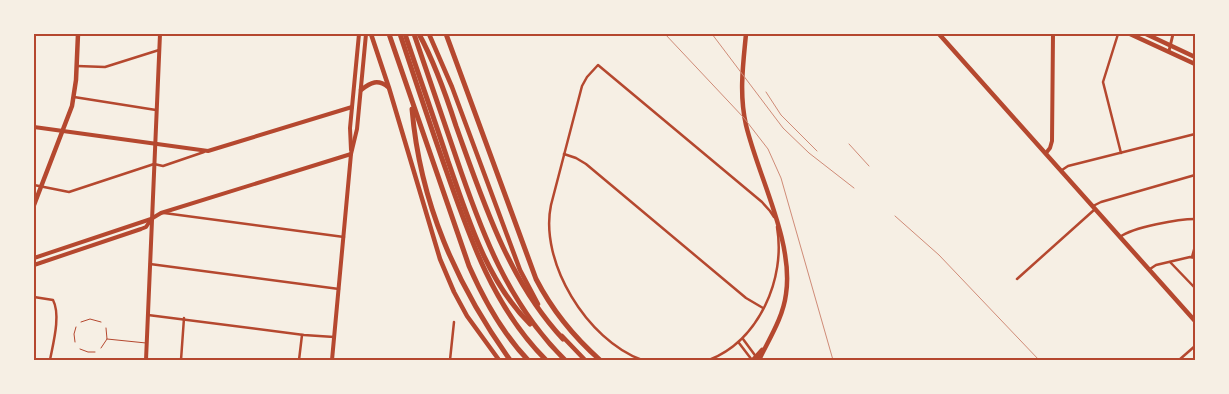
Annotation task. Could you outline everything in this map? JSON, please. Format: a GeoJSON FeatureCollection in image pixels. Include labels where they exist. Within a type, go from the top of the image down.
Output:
{"type":"FeatureCollection","features":[{"type":"Feature","properties":{"kind":"highway"},"geometry":{"type":"LineString","coordinates":[[389,34],[459,240],[473,274],[498,321],[528,360]]}},
{"type":"Feature","properties":{"kind":"highway"},"geometry":{"type":"LineString","coordinates":[[400,34],[407,47],[464,208],[496,278],[512,305],[565,360]]}},
{"type":"Feature","properties":{"kind":"highway"},"geometry":{"type":"LineString","coordinates":[[405,34],[407,47],[461,214],[479,259],[514,322],[546,360]]}},
{"type":"Feature","properties":{"kind":"highway"},"geometry":{"type":"LineString","coordinates":[[414,34],[471,200],[491,251],[512,292],[542,336]]}},
{"type":"Feature","properties":{"kind":"highway"},"geometry":{"type":"LineString","coordinates":[[420,34],[440,81],[486,208],[513,268],[542,314],[564,338]]}},
{"type":"Feature","properties":{"kind":"highway"},"geometry":{"type":"LineString","coordinates":[[444,34],[532,270],[549,302],[571,331],[600,360]]}},
{"type":"Feature","properties":{"kind":"highway"},"geometry":{"type":"LineString","coordinates":[[412,101],[414,135],[431,205],[443,242],[475,307],[510,360]]}},
{"type":"Feature","properties":{"kind":"main road"},"geometry":{"type":"LineString","coordinates":[[34,205],[74,97],[78,34]]}},
{"type":"Feature","properties":{"kind":"main road"},"geometry":{"type":"LineString","coordinates":[[146,360],[160,34]]}},
{"type":"Feature","properties":{"kind":"main road"},"geometry":{"type":"LineString","coordinates":[[332,360],[351,154],[350,128],[359,34]]}},
{"type":"Feature","properties":{"kind":"main road"},"geometry":{"type":"LineString","coordinates":[[351,154],[356,136],[366,34]]}},
{"type":"Feature","properties":{"kind":"main road"},"geometry":{"type":"LineString","coordinates":[[371,34],[443,267],[467,316],[499,360]]}},
{"type":"Feature","properties":{"kind":"main road"},"geometry":{"type":"LineString","coordinates":[[429,34],[452,87],[520,270],[538,303],[564,338],[585,360]]}},
{"type":"Feature","properties":{"kind":"main road"},"geometry":{"type":"LineString","coordinates":[[746,34],[742,78],[743,108],[782,240],[788,274],[783,310],[758,360]]}},
{"type":"Feature","properties":{"kind":"main road"},"geometry":{"type":"LineString","coordinates":[[939,34],[1195,320]]}},
{"type":"Feature","properties":{"kind":"main road"},"geometry":{"type":"LineString","coordinates":[[1046,153],[1052,141],[1053,34]]}},
{"type":"Feature","properties":{"kind":"main road"},"geometry":{"type":"LineString","coordinates":[[1130,34],[1195,64]]}},
{"type":"Feature","properties":{"kind":"main road"},"geometry":{"type":"LineString","coordinates":[[1146,34],[1195,57]]}},
{"type":"Feature","properties":{"kind":"main road"},"geometry":{"type":"LineString","coordinates":[[361,90],[375,82],[389,88]]}},
{"type":"Feature","properties":{"kind":"main road"},"geometry":{"type":"LineString","coordinates":[[34,127],[208,150],[352,107]]}},
{"type":"Feature","properties":{"kind":"main road"},"geometry":{"type":"LineString","coordinates":[[34,258],[151,219],[162,213],[351,154]]}},
{"type":"Feature","properties":{"kind":"main road"},"geometry":{"type":"LineString","coordinates":[[34,265],[142,229],[146,227],[151,219]]}},
{"type":"Feature","properties":{"kind":"main road"},"geometry":{"type":"LineString","coordinates":[[752,360],[765,347]]}},
{"type":"Feature","properties":{"kind":"street"},"geometry":{"type":"LineString","coordinates":[[1118,34],[1103,82],[1121,153]]}},
{"type":"Feature","properties":{"kind":"street"},"geometry":{"type":"LineString","coordinates":[[1169,52],[1173,34]]}},
{"type":"Feature","properties":{"kind":"street"},"geometry":{"type":"LineString","coordinates":[[76,66],[104,68],[159,50]]}},
{"type":"Feature","properties":{"kind":"street"},"geometry":{"type":"LineString","coordinates":[[642,360],[617,347],[587,318],[573,298],[554,259],[549,237],[549,216],[582,86],[598,65],[770,211],[778,232],[778,256],[772,285],[754,326],[739,343],[725,353],[710,360]]}},
{"type":"Feature","properties":{"kind":"street"},"geometry":{"type":"LineString","coordinates":[[74,97],[156,110]]}},
{"type":"Feature","properties":{"kind":"street"},"geometry":{"type":"LineString","coordinates":[[1061,171],[1068,166],[1195,134]]}},
{"type":"Feature","properties":{"kind":"street"},"geometry":{"type":"LineString","coordinates":[[34,185],[69,192],[154,164],[163,166],[208,150]]}},
{"type":"Feature","properties":{"kind":"street"},"geometry":{"type":"LineString","coordinates":[[564,154],[586,164],[746,298],[763,308]]}},
{"type":"Feature","properties":{"kind":"street"},"geometry":{"type":"LineString","coordinates":[[1017,279],[1099,202],[1195,175]]}},
{"type":"Feature","properties":{"kind":"street"},"geometry":{"type":"LineString","coordinates":[[162,213],[344,237]]}},
{"type":"Feature","properties":{"kind":"street"},"geometry":{"type":"LineString","coordinates":[[1120,237],[1129,232],[1180,220],[1195,219]]}},
{"type":"Feature","properties":{"kind":"street"},"geometry":{"type":"LineString","coordinates":[[1150,269],[1156,265],[1194,258],[1195,246]]}},
{"type":"Feature","properties":{"kind":"street"},"geometry":{"type":"LineString","coordinates":[[1170,262],[1195,288]]}},
{"type":"Feature","properties":{"kind":"street"},"geometry":{"type":"LineString","coordinates":[[150,264],[339,289]]}},
{"type":"Feature","properties":{"kind":"street"},"geometry":{"type":"LineString","coordinates":[[34,298],[53,300],[56,306],[56,328],[50,360]]}},
{"type":"Feature","properties":{"kind":"street"},"geometry":{"type":"LineString","coordinates":[[148,315],[184,318],[302,335],[334,337]]}},
{"type":"Feature","properties":{"kind":"street"},"geometry":{"type":"LineString","coordinates":[[181,360],[184,318]]}},
{"type":"Feature","properties":{"kind":"street"},"geometry":{"type":"LineString","coordinates":[[450,360],[454,322]]}},
{"type":"Feature","properties":{"kind":"street"},"geometry":{"type":"LineString","coordinates":[[299,360],[302,335]]}},
{"type":"Feature","properties":{"kind":"street"},"geometry":{"type":"LineString","coordinates":[[743,339],[758,360]]}},
{"type":"Feature","properties":{"kind":"street"},"geometry":{"type":"LineString","coordinates":[[739,343],[752,360]]}},
{"type":"Feature","properties":{"kind":"street"},"geometry":{"type":"LineString","coordinates":[[1179,360],[1195,346]]}},
{"type":"Feature","properties":{"kind":"street"},"geometry":{"type":"LineString","coordinates":[[34,359],[43,360]]}},
{"type":"Feature","properties":{"kind":"lane"},"geometry":{"type":"LineString","coordinates":[[81,322],[90,318],[101,322]]}},
{"type":"Feature","properties":{"kind":"lane"},"geometry":{"type":"LineString","coordinates":[[75,342],[74,334],[76,327]]}},
{"type":"Feature","properties":{"kind":"lane"},"geometry":{"type":"LineString","coordinates":[[102,348],[107,339],[106,328]]}},
{"type":"Feature","properties":{"kind":"lane"},"geometry":{"type":"LineString","coordinates":[[107,339],[147,343]]}},
{"type":"Feature","properties":{"kind":"lane"},"geometry":{"type":"LineString","coordinates":[[80,349],[95,352]]}},
{"type":"Feature","properties":{"kind":"railway"},"geometry":{"type":"LineString","coordinates":[[665,34],[744,118],[768,149],[781,178],[833,360]]}},
{"type":"Feature","properties":{"kind":"railway"},"geometry":{"type":"LineString","coordinates":[[712,34],[783,128],[809,153],[854,188]]}},
{"type":"Feature","properties":{"kind":"railway"},"geometry":{"type":"LineString","coordinates":[[766,92],[781,115],[817,151]]}},
{"type":"Feature","properties":{"kind":"railway"},"geometry":{"type":"LineString","coordinates":[[849,144],[869,166]]}},
{"type":"Feature","properties":{"kind":"railway"},"geometry":{"type":"LineString","coordinates":[[895,216],[939,255],[1039,360]]}}]}
